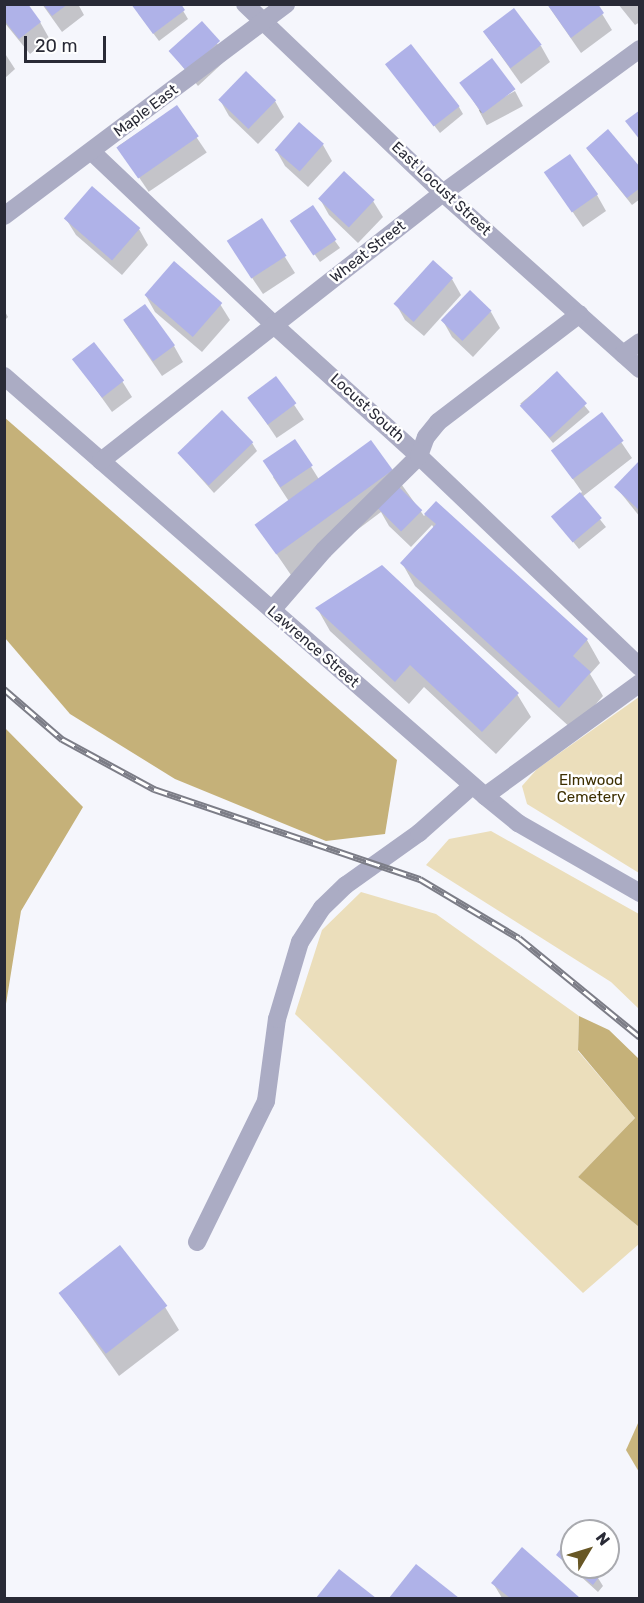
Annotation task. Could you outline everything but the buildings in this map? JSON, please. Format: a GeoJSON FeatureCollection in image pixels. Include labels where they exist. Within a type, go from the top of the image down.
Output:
{"type":"FeatureCollection","features":[{"type":"Feature","properties":{"kind":"street","name":"East Locust Street"},"geometry":{"type":"LineString","coordinates":[[245,4],[443,193],[639,369]]}},
{"type":"Feature","properties":{"kind":"street","name":"Maple East"},"geometry":{"type":"LineString","coordinates":[[4,216],[286,4]]}},
{"type":"Feature","properties":{"kind":"street","name":"Wheat Street"},"geometry":{"type":"LineString","coordinates":[[101,461],[443,193],[639,49]]}},
{"type":"Feature","properties":{"kind":"street","name":"Locust South"},"geometry":{"type":"LineString","coordinates":[[92,152],[274,325],[420,456],[639,667]]}},
{"type":"Feature","properties":{"kind":"street"},"geometry":{"type":"LineString","coordinates":[[272,610],[324,550],[420,456],[426,437],[438,422],[580,314]]}},
{"type":"Feature","properties":{"kind":"street"},"geometry":{"type":"LineString","coordinates":[[623,354],[639,342]]}},
{"type":"Feature","properties":{"kind":"street","name":"Lawrence Street"},"geometry":{"type":"LineString","coordinates":[[4,376],[478,791],[518,823],[639,893]]}},
{"type":"Feature","properties":{"kind":"street"},"geometry":{"type":"LineString","coordinates":[[197,1242],[266,1101],[277,1019],[300,942],[322,908],[346,885],[478,791],[639,683]]}},
{"type":"Feature","properties":{"kind":"green space","name":"Elmwood Cemetery"},"geometry":{"type":"Polygon","coordinates":[[[639,697],[639,873],[527,804],[522,786],[537,769],[639,697]]]}},
{"type":"Feature","properties":{"kind":"green space"},"geometry":{"type":"Polygon","coordinates":[[[491,831],[639,914],[639,1009],[611,982],[426,865],[449,839],[491,831]]]}},
{"type":"Feature","properties":{"kind":"green space"},"geometry":{"type":"Polygon","coordinates":[[[361,892],[436,914],[579,1016],[578,1051],[635,1118],[578,1177],[639,1227],[639,1244],[583,1293],[295,1014],[322,930],[361,892]]]}},
{"type":"Feature","properties":{"kind":"shaded area"},"geometry":{"type":"Polygon","coordinates":[[[4,417],[397,760],[385,834],[326,841],[175,779],[70,714],[5,638],[4,417]]]}},
{"type":"Feature","properties":{"kind":"shaded area"},"geometry":{"type":"Polygon","coordinates":[[[5,728],[83,807],[21,911],[5,1010],[5,728]]]}},
{"type":"Feature","properties":{"kind":"shaded area"},"geometry":{"type":"Polygon","coordinates":[[[579,1016],[609,1030],[639,1059],[639,1227],[578,1177],[635,1118],[578,1050],[579,1016]]]}},
{"type":"Feature","properties":{"kind":"shaded area"},"geometry":{"type":"Polygon","coordinates":[[[639,1421],[639,1472],[626,1450],[639,1421]]]}},
{"type":"Feature","properties":{"kind":"railway"},"geometry":{"type":"LineString","coordinates":[[4,689],[62,739],[154,789],[420,879],[519,938],[640,1037]]}}]}
